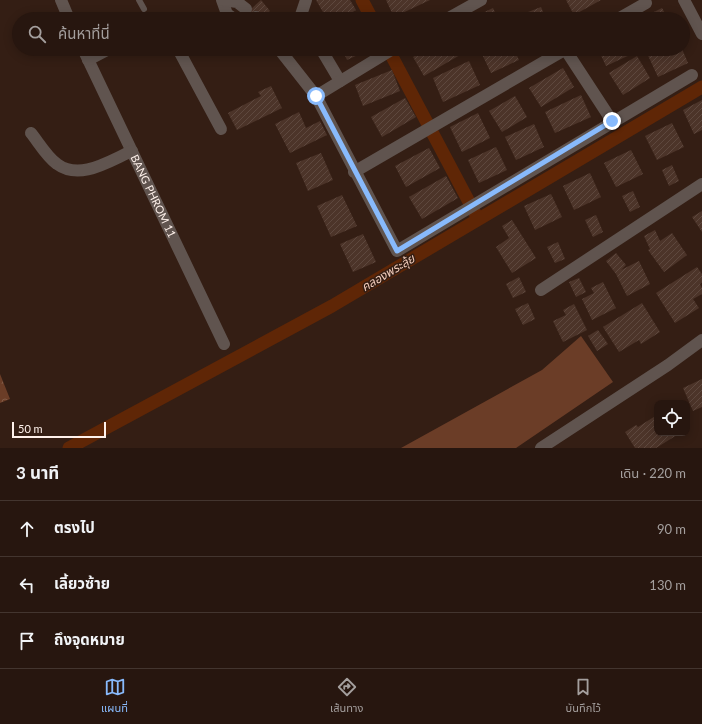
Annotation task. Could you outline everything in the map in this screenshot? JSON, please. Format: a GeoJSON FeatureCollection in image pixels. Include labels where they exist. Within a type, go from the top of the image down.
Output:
{"type":"FeatureCollection","features":[{"type":"Feature","properties":{"kind":"street"},"geometry":{"type":"LineString","coordinates":[[61,0],[66,12]]}},
{"type":"Feature","properties":{"kind":"street"},"geometry":{"type":"LineString","coordinates":[[226,12],[223,0],[237,2],[246,9]]}},
{"type":"Feature","properties":{"kind":"street"},"geometry":{"type":"LineString","coordinates":[[302,12],[306,0]]}},
{"type":"Feature","properties":{"kind":"street"},"geometry":{"type":"LineString","coordinates":[[460,12],[481,0]]}},
{"type":"Feature","properties":{"kind":"street"},"geometry":{"type":"LineString","coordinates":[[686,1],[702,34]]}},
{"type":"Feature","properties":{"kind":"street"},"geometry":{"type":"LineString","coordinates":[[630,12],[646,3]]}},
{"type":"Feature","properties":{"kind":"street","name":"BANG PHROM 11"},"geometry":{"type":"LineString","coordinates":[[87,56],[224,344]]}},
{"type":"Feature","properties":{"kind":"street"},"geometry":{"type":"LineString","coordinates":[[182,56],[221,129]]}},
{"type":"Feature","properties":{"kind":"street"},"geometry":{"type":"LineString","coordinates":[[285,56],[316,96],[354,172],[397,251],[612,121],[692,75]]}},
{"type":"Feature","properties":{"kind":"street"},"geometry":{"type":"LineString","coordinates":[[325,56],[340,80]]}},
{"type":"Feature","properties":{"kind":"street"},"geometry":{"type":"LineString","coordinates":[[316,96],[381,56]]}},
{"type":"Feature","properties":{"kind":"street"},"geometry":{"type":"LineString","coordinates":[[354,172],[553,56]]}},
{"type":"Feature","properties":{"kind":"street"},"geometry":{"type":"LineString","coordinates":[[570,56],[612,121]]}},
{"type":"Feature","properties":{"kind":"street"},"geometry":{"type":"LineString","coordinates":[[31,133],[56,164],[73,172],[83,171],[132,151]]}},
{"type":"Feature","properties":{"kind":"street"},"geometry":{"type":"LineString","coordinates":[[541,290],[702,184]]}},
{"type":"Feature","properties":{"kind":"street"},"geometry":{"type":"LineString","coordinates":[[541,448],[668,365],[702,340]]}},
{"type":"Feature","properties":{"kind":"lane"},"geometry":{"type":"LineString","coordinates":[[139,0],[144,9]]}},
{"type":"Feature","properties":{"kind":"green space"},"geometry":{"type":"Polygon","coordinates":[[[581,336],[613,382],[516,448],[401,448],[542,370],[581,336]]]}},
{"type":"Feature","properties":{"kind":"green space"},"geometry":{"type":"Polygon","coordinates":[[[0,374],[10,399],[0,403],[0,374]]]}},
{"type":"Feature","properties":{"kind":"building"},"geometry":{"type":"Polygon","coordinates":[[[261,0],[270,11],[269,12],[248,12],[261,0]]]}},
{"type":"Feature","properties":{"kind":"building"},"geometry":{"type":"Polygon","coordinates":[[[316,0],[350,0],[356,10],[353,12],[323,12],[316,0]]]}},
{"type":"Feature","properties":{"kind":"building"},"geometry":{"type":"Polygon","coordinates":[[[386,0],[430,0],[405,12],[392,12],[386,0]]]}},
{"type":"Feature","properties":{"kind":"building"},"geometry":{"type":"Polygon","coordinates":[[[566,0],[601,0],[579,12],[572,12],[566,0]]]}},
{"type":"Feature","properties":{"kind":"building"},"geometry":{"type":"Polygon","coordinates":[[[541,7],[543,12],[528,12],[541,7]]]}},
{"type":"Feature","properties":{"kind":"building"},"geometry":{"type":"Polygon","coordinates":[[[493,8],[495,12],[485,12],[493,8]]]}},
{"type":"Feature","properties":{"kind":"building"},"geometry":{"type":"Polygon","coordinates":[[[662,8],[664,12],[654,12],[662,8]]]}},
{"type":"Feature","properties":{"kind":"building"},"geometry":{"type":"Polygon","coordinates":[[[345,56],[356,56],[347,60],[345,56]]]}},
{"type":"Feature","properties":{"kind":"building"},"geometry":{"type":"Polygon","coordinates":[[[415,56],[458,56],[424,76],[413,57],[415,56]]]}},
{"type":"Feature","properties":{"kind":"building"},"geometry":{"type":"Polygon","coordinates":[[[483,56],[517,56],[519,60],[491,73],[483,56]]]}},
{"type":"Feature","properties":{"kind":"building"},"geometry":{"type":"Polygon","coordinates":[[[601,56],[628,56],[606,66],[601,56]]]}},
{"type":"Feature","properties":{"kind":"building"},"geometry":{"type":"Polygon","coordinates":[[[637,56],[650,78],[623,95],[609,73],[637,56]]]}},
{"type":"Feature","properties":{"kind":"building"},"geometry":{"type":"Polygon","coordinates":[[[648,56],[685,56],[688,63],[658,77],[648,56]]]}},
{"type":"Feature","properties":{"kind":"building"},"geometry":{"type":"Polygon","coordinates":[[[469,61],[480,85],[443,102],[433,78],[469,61]]]}},
{"type":"Feature","properties":{"kind":"building"},"geometry":{"type":"Polygon","coordinates":[[[563,68],[574,87],[541,107],[529,88],[563,68]]]}},
{"type":"Feature","properties":{"kind":"building"},"geometry":{"type":"Polygon","coordinates":[[[392,70],[400,91],[363,106],[355,85],[392,70]]]}},
{"type":"Feature","properties":{"kind":"building"},"geometry":{"type":"Polygon","coordinates":[[[271,86],[282,108],[237,130],[228,113],[261,96],[258,92],[271,86]]]}},
{"type":"Feature","properties":{"kind":"building"},"geometry":{"type":"Polygon","coordinates":[[[581,95],[591,117],[555,133],[545,112],[581,95]]]}},
{"type":"Feature","properties":{"kind":"building"},"geometry":{"type":"Polygon","coordinates":[[[515,96],[527,117],[502,132],[489,111],[515,96]]]}},
{"type":"Feature","properties":{"kind":"building"},"geometry":{"type":"Polygon","coordinates":[[[405,98],[416,117],[382,137],[371,117],[405,98]]]}},
{"type":"Feature","properties":{"kind":"building"},"geometry":{"type":"Polygon","coordinates":[[[702,100],[702,130],[694,134],[683,110],[702,100]]]}},
{"type":"Feature","properties":{"kind":"building"},"geometry":{"type":"Polygon","coordinates":[[[299,112],[306,128],[320,121],[327,135],[290,153],[275,124],[299,112]]]}},
{"type":"Feature","properties":{"kind":"building"},"geometry":{"type":"Polygon","coordinates":[[[478,113],[490,138],[462,152],[450,127],[478,113]]]}},
{"type":"Feature","properties":{"kind":"building"},"geometry":{"type":"Polygon","coordinates":[[[672,123],[684,147],[657,160],[645,136],[672,123]]]}},
{"type":"Feature","properties":{"kind":"building"},"geometry":{"type":"Polygon","coordinates":[[[534,124],[544,147],[516,160],[505,137],[534,124]]]}},
{"type":"Feature","properties":{"kind":"building"},"geometry":{"type":"Polygon","coordinates":[[[496,147],[507,170],[479,183],[468,160],[496,147]]]}},
{"type":"Feature","properties":{"kind":"building"},"geometry":{"type":"Polygon","coordinates":[[[429,148],[440,168],[406,187],[395,166],[429,148]]]}},
{"type":"Feature","properties":{"kind":"building"},"geometry":{"type":"Polygon","coordinates":[[[631,150],[643,174],[616,187],[604,163],[631,150]]]}},
{"type":"Feature","properties":{"kind":"building"},"geometry":{"type":"Polygon","coordinates":[[[321,153],[333,180],[308,191],[296,163],[321,153]]]}},
{"type":"Feature","properties":{"kind":"building"},"geometry":{"type":"Polygon","coordinates":[[[672,165],[679,181],[669,186],[662,170],[672,165]]]}},
{"type":"Feature","properties":{"kind":"building"},"geometry":{"type":"Polygon","coordinates":[[[590,173],[601,197],[574,210],[563,186],[590,173]]]}},
{"type":"Feature","properties":{"kind":"building"},"geometry":{"type":"Polygon","coordinates":[[[446,176],[458,198],[422,219],[409,197],[446,176]]]}},
{"type":"Feature","properties":{"kind":"building"},"geometry":{"type":"Polygon","coordinates":[[[633,191],[640,207],[630,212],[622,196],[633,191]]]}},
{"type":"Feature","properties":{"kind":"building"},"geometry":{"type":"Polygon","coordinates":[[[551,194],[562,217],[535,230],[524,206],[551,194]]]}},
{"type":"Feature","properties":{"kind":"building"},"geometry":{"type":"Polygon","coordinates":[[[342,195],[357,226],[331,237],[317,206],[342,195]]]}},
{"type":"Feature","properties":{"kind":"building"},"geometry":{"type":"Polygon","coordinates":[[[702,211],[702,232],[692,217],[702,211]]]}},
{"type":"Feature","properties":{"kind":"building"},"geometry":{"type":"Polygon","coordinates":[[[596,215],[603,232],[593,237],[585,220],[596,215]]]}},
{"type":"Feature","properties":{"kind":"building"},"geometry":{"type":"Polygon","coordinates":[[[512,220],[536,258],[512,273],[496,247],[509,238],[502,226],[512,220]]]}},
{"type":"Feature","properties":{"kind":"building"},"geometry":{"type":"Polygon","coordinates":[[[655,230],[660,241],[672,233],[687,255],[664,272],[648,250],[650,249],[644,236],[655,230]]]}},
{"type":"Feature","properties":{"kind":"building"},"geometry":{"type":"Polygon","coordinates":[[[363,234],[376,262],[353,272],[340,244],[363,234]]]}},
{"type":"Feature","properties":{"kind":"building"},"geometry":{"type":"Polygon","coordinates":[[[558,242],[565,259],[555,263],[547,247],[558,242]]]}},
{"type":"Feature","properties":{"kind":"building"},"geometry":{"type":"Polygon","coordinates":[[[616,253],[626,265],[621,270],[639,261],[650,284],[627,296],[616,274],[606,261],[616,253]]]}},
{"type":"Feature","properties":{"kind":"building"},"geometry":{"type":"Polygon","coordinates":[[[697,267],[702,274],[702,282],[700,284],[702,294],[693,299],[699,308],[675,323],[656,293],[697,267]]]}},
{"type":"Feature","properties":{"kind":"building"},"geometry":{"type":"Polygon","coordinates":[[[519,277],[526,292],[513,298],[506,284],[519,277]]]}},
{"type":"Feature","properties":{"kind":"building"},"geometry":{"type":"Polygon","coordinates":[[[579,278],[586,292],[576,297],[569,282],[579,278]]]}},
{"type":"Feature","properties":{"kind":"building"},"geometry":{"type":"Polygon","coordinates":[[[603,282],[616,308],[592,320],[582,299],[594,293],[591,288],[603,282]]]}},
{"type":"Feature","properties":{"kind":"building"},"geometry":{"type":"Polygon","coordinates":[[[528,303],[535,319],[523,325],[515,309],[528,303]]]}},
{"type":"Feature","properties":{"kind":"building"},"geometry":{"type":"Polygon","coordinates":[[[642,303],[660,332],[641,344],[639,340],[619,352],[603,327],[642,303]]]}},
{"type":"Feature","properties":{"kind":"building"},"geometry":{"type":"Polygon","coordinates":[[[574,304],[587,330],[563,342],[553,321],[566,315],[563,310],[574,304]]]}},
{"type":"Feature","properties":{"kind":"building"},"geometry":{"type":"Polygon","coordinates":[[[598,330],[608,344],[597,351],[588,336],[598,330]]]}},
{"type":"Feature","properties":{"kind":"building"},"geometry":{"type":"Polygon","coordinates":[[[702,379],[702,407],[693,411],[690,400],[688,400],[683,388],[702,379]]]}},
{"type":"Feature","properties":{"kind":"building"},"geometry":{"type":"Polygon","coordinates":[[[654,417],[654,436],[675,436],[656,448],[635,448],[625,432],[636,425],[638,427],[654,417]]]}},
{"type":"Feature","properties":{"kind":"waterway"},"geometry":{"type":"LineString","coordinates":[[362,0],[368,12]]}},
{"type":"Feature","properties":{"kind":"waterway"},"geometry":{"type":"LineString","coordinates":[[392,56],[477,217]]}},
{"type":"Feature","properties":{"kind":"waterway","name":"คลองพระลุ้ย"},"geometry":{"type":"LineString","coordinates":[[69,448],[332,306],[702,87]]}},
{"type":"Feature","properties":{"kind":"route"},"geometry":{"type":"LineString","coordinates":[[316,96],[354,172],[397,251],[612,121]]}}]}
